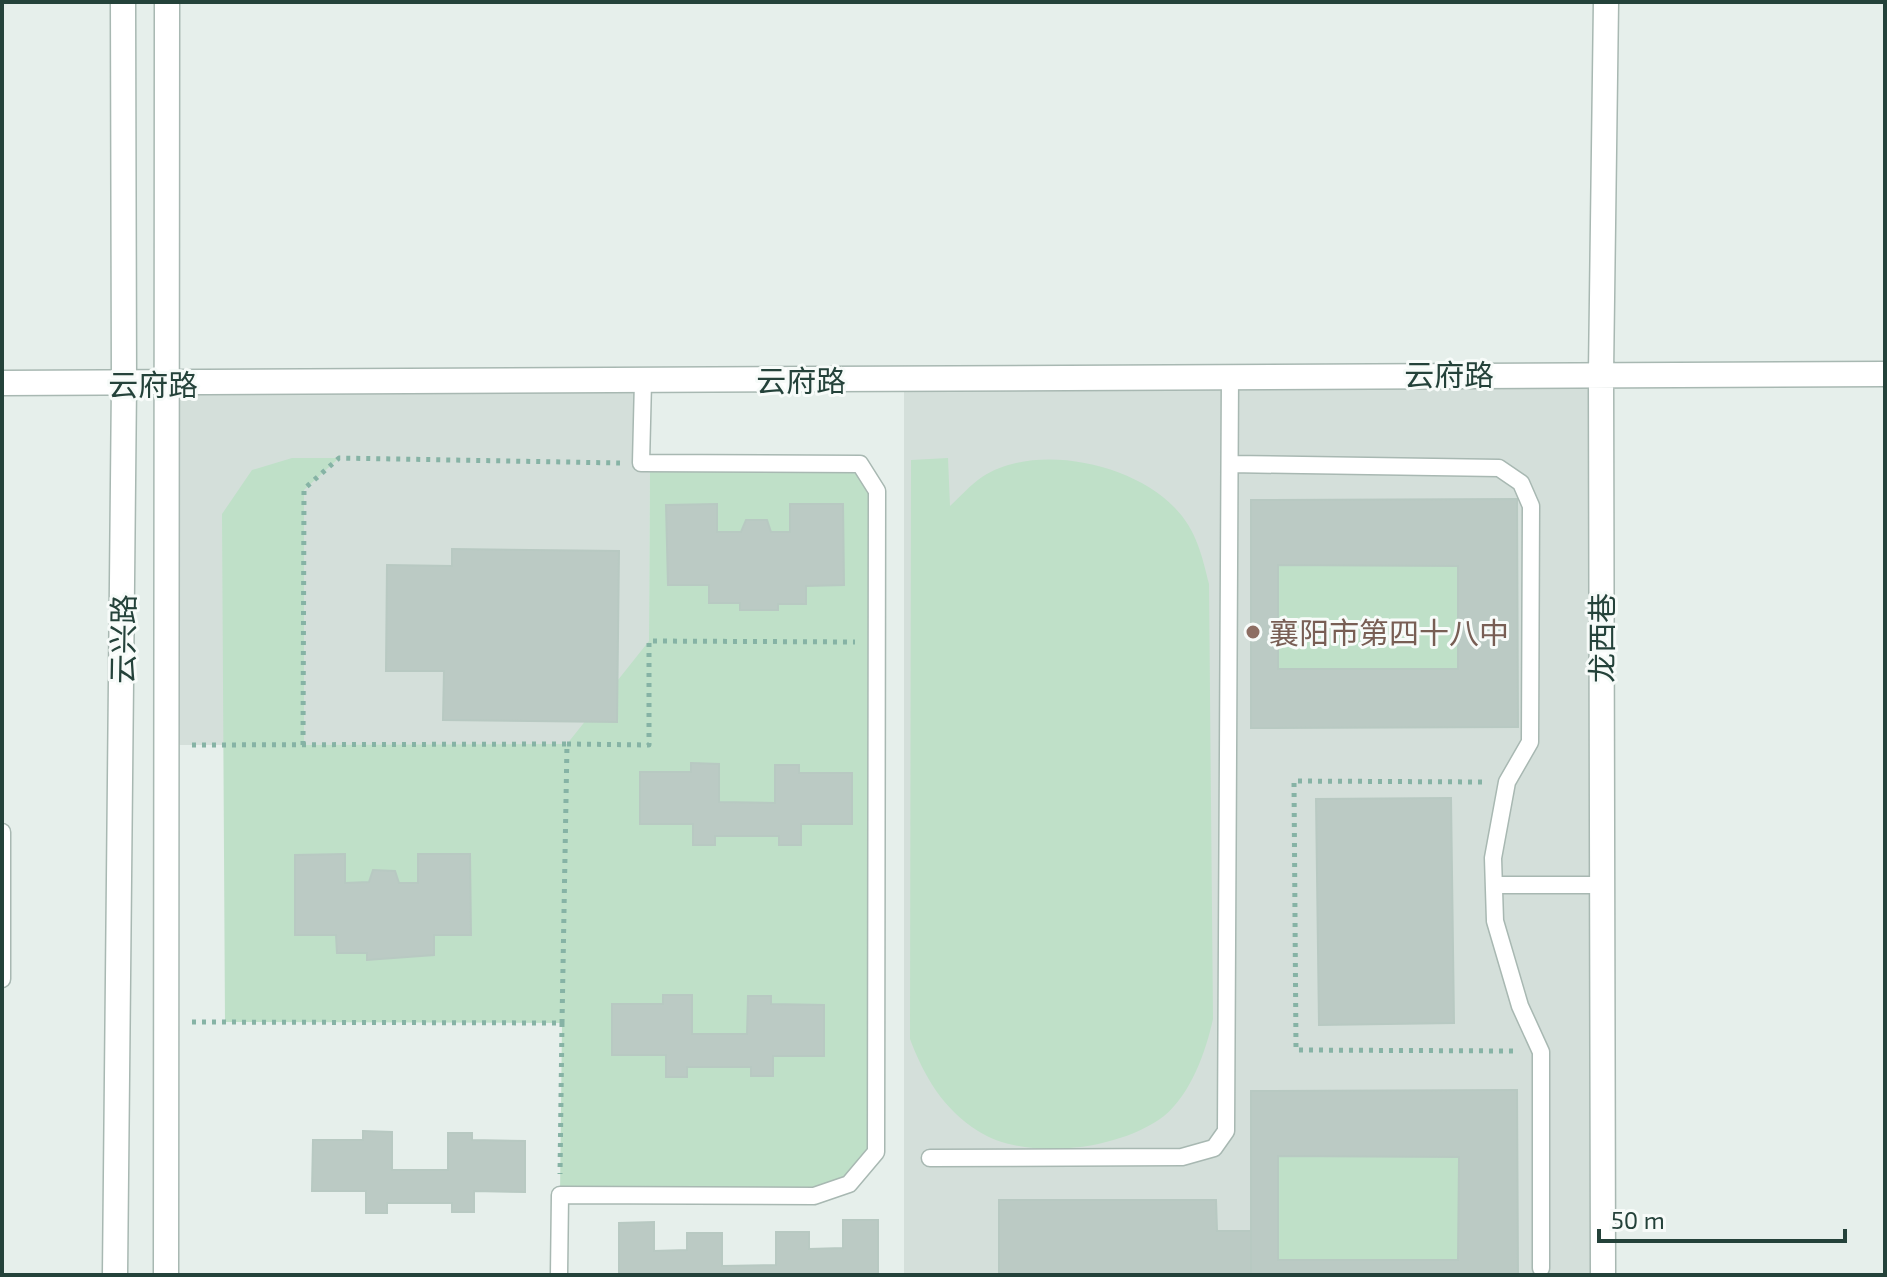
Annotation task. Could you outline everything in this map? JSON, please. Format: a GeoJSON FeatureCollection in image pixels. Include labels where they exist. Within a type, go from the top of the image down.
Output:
{"type":"FeatureCollection","features":[{"type":"Feature","properties":{"kind":"street","name":"云兴路"},"geometry":{"type":"LineString","coordinates":[[115,1275],[124,384],[123,2]]}},
{"type":"Feature","properties":{"kind":"street","name":"云兴路"},"geometry":{"type":"LineString","coordinates":[[166,1275],[167,2]]}},
{"type":"Feature","properties":{"kind":"street","name":"龙西巷"},"geometry":{"type":"LineString","coordinates":[[1603,1275],[1601,373],[1606,2]]}},
{"type":"Feature","properties":{"kind":"street","name":"云府路"},"geometry":{"type":"LineString","coordinates":[[2,383],[169,385],[1601,373],[1885,374]]}},
{"type":"Feature","properties":{"kind":"lane"},"geometry":{"type":"LineString","coordinates":[[930,1158],[1182,1157],[1214,1148],[1226,1131],[1230,376]]}},
{"type":"Feature","properties":{"kind":"lane"},"geometry":{"type":"LineString","coordinates":[[559,1275],[560,1195],[814,1196],[849,1184],[876,1152],[877,491],[860,464],[641,463],[643,381]]}},
{"type":"Feature","properties":{"kind":"lane"},"geometry":{"type":"LineString","coordinates":[[1230,464],[1499,468],[1521,483],[1531,506],[1530,742],[1507,782],[1493,858],[1495,921],[1520,1006],[1541,1052],[1541,1268]]}},
{"type":"Feature","properties":{"kind":"lane"},"geometry":{"type":"LineString","coordinates":[[2,832],[2,979]]}},
{"type":"Feature","properties":{"kind":"lane"},"geometry":{"type":"LineString","coordinates":[[1494,885],[1602,885]]}},
{"type":"Feature","properties":{"kind":"path"},"geometry":{"type":"LineString","coordinates":[[303,745],[304,489],[339,458],[641,463]]}},
{"type":"Feature","properties":{"kind":"path"},"geometry":{"type":"LineString","coordinates":[[167,745],[649,745],[649,641],[877,642]]}},
{"type":"Feature","properties":{"kind":"path"},"geometry":{"type":"LineString","coordinates":[[560,1195],[567,744]]}},
{"type":"Feature","properties":{"kind":"path"},"geometry":{"type":"LineString","coordinates":[[1507,782],[1294,781],[1296,1050],[1541,1052]]}},
{"type":"Feature","properties":{"kind":"path"},"geometry":{"type":"LineString","coordinates":[[167,1022],[562,1023]]}},
{"type":"Feature","properties":{"kind":"shaded area","name":"襄阳市第四十八中"},"geometry":{"type":"Polygon","coordinates":[[[1601,373],[1603,1275],[904,1275],[904,379],[1601,373]]]}},
{"type":"Feature","properties":{"kind":"shaded area"},"geometry":{"type":"Polygon","coordinates":[[[643,381],[641,463],[650,463],[649,745],[167,745],[169,385],[643,381]]]}},
{"type":"Feature","properties":{"kind":"green space"},"geometry":{"type":"Polygon","coordinates":[[[292,458],[339,458],[304,490],[304,745],[567,744],[649,641],[650,463],[860,464],[877,491],[876,1152],[849,1184],[814,1196],[560,1195],[562,1023],[225,1022],[222,514],[252,470],[292,458]]]}},
{"type":"Feature","properties":{"kind":"green space"},"geometry":{"type":"Polygon","coordinates":[[[948,458],[950,506],[982,477],[1004,466],[1028,461],[1082,462],[1134,479],[1156,492],[1182,515],[1197,543],[1209,584],[1213,1019],[1196,1071],[1174,1107],[1145,1128],[1098,1144],[1072,1148],[1021,1147],[978,1131],[955,1113],[936,1091],[910,1039],[911,460],[948,458]]]}},
{"type":"Feature","properties":{"kind":"green space"},"geometry":{"type":"Polygon","coordinates":[[[1278,565],[1458,566],[1458,669],[1278,669],[1278,565]]]}},
{"type":"Feature","properties":{"kind":"green space"},"geometry":{"type":"Polygon","coordinates":[[[1278,1156],[1459,1157],[1458,1260],[1278,1260],[1278,1156]]]}},
{"type":"Feature","properties":{"kind":"building"},"geometry":{"type":"Polygon","coordinates":[[[1517,499],[1518,727],[1251,728],[1251,500],[1517,499]],[[1278,565],[1278,669],[1458,669],[1458,566],[1278,565]]]}},
{"type":"Feature","properties":{"kind":"building"},"geometry":{"type":"Polygon","coordinates":[[[717,504],[717,532],[741,532],[746,520],[767,520],[771,532],[790,532],[790,504],[843,504],[844,585],[806,586],[806,604],[778,604],[778,610],[740,610],[740,603],[709,603],[709,585],[668,585],[666,505],[717,504]]]}},
{"type":"Feature","properties":{"kind":"building"},"geometry":{"type":"Polygon","coordinates":[[[452,549],[619,551],[617,722],[443,720],[444,671],[386,671],[387,565],[452,566],[452,549]]]}},
{"type":"Feature","properties":{"kind":"building"},"geometry":{"type":"Polygon","coordinates":[[[691,763],[719,764],[719,802],[775,803],[775,765],[799,765],[799,773],[852,773],[852,824],[801,824],[801,845],[779,845],[779,836],[715,836],[715,845],[693,845],[693,824],[640,824],[640,772],[691,772],[691,763]]]}},
{"type":"Feature","properties":{"kind":"building"},"geometry":{"type":"Polygon","coordinates":[[[1451,798],[1454,1023],[1319,1025],[1316,799],[1451,798]]]}},
{"type":"Feature","properties":{"kind":"building"},"geometry":{"type":"Polygon","coordinates":[[[345,854],[345,883],[369,882],[373,870],[395,871],[399,883],[418,883],[418,854],[470,854],[471,935],[434,935],[434,955],[367,960],[367,953],[337,953],[336,935],[295,935],[295,855],[345,854]]]}},
{"type":"Feature","properties":{"kind":"building"},"geometry":{"type":"Polygon","coordinates":[[[663,995],[692,995],[692,1034],[747,1034],[748,996],[771,996],[771,1004],[824,1005],[824,1056],[773,1056],[773,1076],[751,1076],[751,1067],[687,1067],[687,1077],[666,1077],[666,1055],[612,1055],[612,1004],[663,1004],[663,995]]]}},
{"type":"Feature","properties":{"kind":"building"},"geometry":{"type":"Polygon","coordinates":[[[1517,1090],[1518,1275],[1251,1275],[1251,1091],[1517,1090]],[[1278,1156],[1278,1260],[1458,1260],[1459,1157],[1278,1156]]]}},
{"type":"Feature","properties":{"kind":"building"},"geometry":{"type":"Polygon","coordinates":[[[363,1131],[392,1132],[392,1170],[448,1170],[448,1133],[472,1133],[472,1140],[525,1141],[525,1192],[474,1191],[474,1212],[452,1212],[452,1203],[387,1203],[387,1213],[366,1213],[366,1191],[312,1191],[313,1140],[363,1140],[363,1131]]]}},
{"type":"Feature","properties":{"kind":"building"},"geometry":{"type":"Polygon","coordinates":[[[999,1200],[1216,1200],[1217,1231],[1251,1231],[1251,1275],[999,1275],[999,1200]]]}},
{"type":"Feature","properties":{"kind":"building"},"geometry":{"type":"Polygon","coordinates":[[[843,1220],[878,1220],[878,1275],[619,1275],[619,1223],[654,1222],[654,1251],[687,1250],[687,1233],[722,1233],[722,1266],[776,1265],[776,1232],[809,1232],[809,1249],[843,1248],[843,1220]]]}},
{"type":"Feature","properties":{"kind":"place","name":"襄阳市第四十八中"},"geometry":{"type":"Point","coordinates":[1253,632]}}]}
